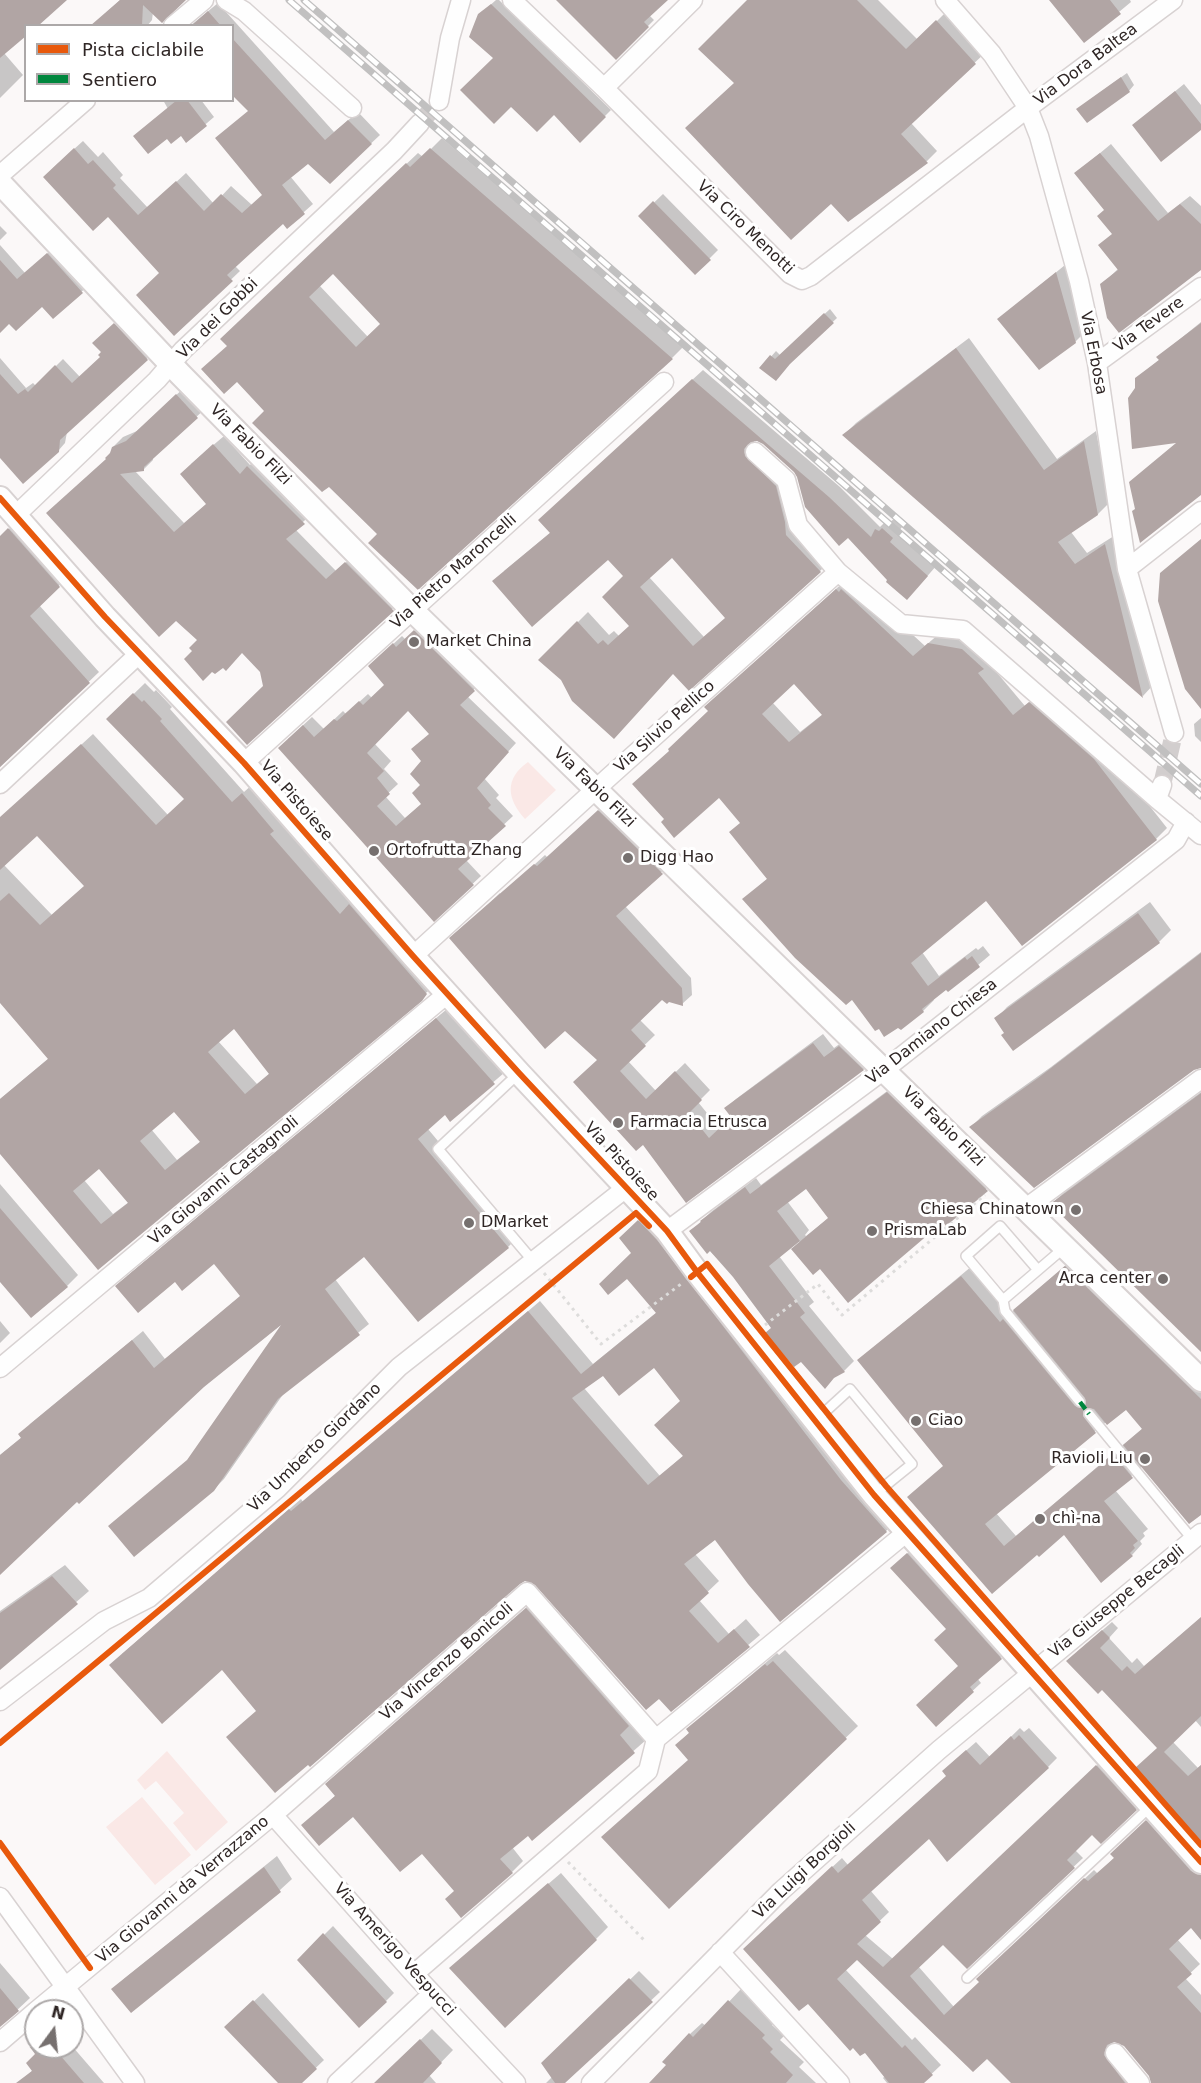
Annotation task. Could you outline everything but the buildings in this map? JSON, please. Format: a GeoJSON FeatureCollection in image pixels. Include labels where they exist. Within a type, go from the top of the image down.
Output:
{"type":"FeatureCollection","features":[{"type":"Feature","properties":{"kind":"street"},"geometry":{"type":"LineString","coordinates":[[175,24],[204,0]]}},
{"type":"Feature","properties":{"kind":"street"},"geometry":{"type":"LineString","coordinates":[[226,0],[244,11],[352,108]]}},
{"type":"Feature","properties":{"kind":"street"},"geometry":{"type":"LineString","coordinates":[[439,101],[450,38],[461,0]]}},
{"type":"Feature","properties":{"kind":"street","name":"Via Ciro Menotti"},"geometry":{"type":"LineString","coordinates":[[512,0],[604,88],[789,274],[802,280],[811,276],[1028,108]]}},
{"type":"Feature","properties":{"kind":"street"},"geometry":{"type":"LineString","coordinates":[[604,88],[693,0]]}},
{"type":"Feature","properties":{"kind":"street","name":"Via Erbosa"},"geometry":{"type":"LineString","coordinates":[[945,0],[992,54],[1028,108],[1039,136],[1079,281],[1097,363],[1127,569],[1174,733]]}},
{"type":"Feature","properties":{"kind":"street","name":"Via Dora Baltea"},"geometry":{"type":"LineString","coordinates":[[1028,108],[1173,0]]}},
{"type":"Feature","properties":{"kind":"street"},"geometry":{"type":"LineString","coordinates":[[0,176],[84,102]]}},
{"type":"Feature","properties":{"kind":"street","name":"Via dei Gobbi"},"geometry":{"type":"LineString","coordinates":[[16,515],[172,365],[183,350],[420,123]]}},
{"type":"Feature","properties":{"kind":"street","name":"Via Fabio Filzi"},"geometry":{"type":"LineString","coordinates":[[0,183],[172,365],[412,610],[1201,1380]]}},
{"type":"Feature","properties":{"kind":"street","name":"Via Tevere"},"geometry":{"type":"LineString","coordinates":[[1097,363],[1201,286]]}},
{"type":"Feature","properties":{"kind":"street","name":"Via Pietro Maroncelli"},"geometry":{"type":"LineString","coordinates":[[244,763],[664,382]]}},
{"type":"Feature","properties":{"kind":"street"},"geometry":{"type":"LineString","coordinates":[[754,452],[786,480],[798,525],[838,572],[901,624],[963,630],[1160,792],[1186,822],[1201,835]]}},
{"type":"Feature","properties":{"kind":"street","name":"Via Pistoiese"},"geometry":{"type":"LineString","coordinates":[[0,498],[105,617],[141,652],[244,763],[447,994],[667,1231],[694,1275],[874,1495],[1201,1862]]}},
{"type":"Feature","properties":{"kind":"street"},"geometry":{"type":"LineString","coordinates":[[1127,569],[1201,511]]}},
{"type":"Feature","properties":{"kind":"street","name":"Via Silvio Pellico"},"geometry":{"type":"LineString","coordinates":[[413,956],[595,789],[838,572]]}},
{"type":"Feature","properties":{"kind":"street"},"geometry":{"type":"LineString","coordinates":[[0,784],[141,652]]}},
{"type":"Feature","properties":{"kind":"street","name":"Via Damiano Chiesa"},"geometry":{"type":"LineString","coordinates":[[667,1231],[884,1070],[1176,840],[1186,822]]}},
{"type":"Feature","properties":{"kind":"street","name":"Via Giovanni Castagnoli"},"geometry":{"type":"LineString","coordinates":[[0,1368],[447,994]]}},
{"type":"Feature","properties":{"kind":"street"},"geometry":{"type":"LineString","coordinates":[[1026,1208],[1201,1079]]}},
{"type":"Feature","properties":{"kind":"street","name":"Via Umberto Giordano"},"geometry":{"type":"LineString","coordinates":[[0,1701],[104,1621],[149,1598],[276,1489],[399,1367],[626,1188]]}},
{"type":"Feature","properties":{"kind":"street"},"geometry":{"type":"LineString","coordinates":[[414,1974],[648,1771],[656,1739],[907,1532]]}},
{"type":"Feature","properties":{"kind":"street","name":"Via Giuseppe Becagli"},"geometry":{"type":"LineString","coordinates":[[1032,1672],[1197,1536]]}},
{"type":"Feature","properties":{"kind":"street","name":"Via Vincenzo Bonicoli"},"geometry":{"type":"LineString","coordinates":[[273,1815],[527,1592],[656,1739]]}},
{"type":"Feature","properties":{"kind":"street","name":"Via Luigi Borgioli"},"geometry":{"type":"LineString","coordinates":[[591,2083],[781,1891],[939,1750],[1032,1672]]}},
{"type":"Feature","properties":{"kind":"street","name":"Via Amerigo Vespucci"},"geometry":{"type":"LineString","coordinates":[[273,1815],[432,1994],[516,2083]]}},
{"type":"Feature","properties":{"kind":"street","name":"Via Giovanni da Verrazzano"},"geometry":{"type":"LineString","coordinates":[[51,1999],[273,1815]]}},
{"type":"Feature","properties":{"kind":"street"},"geometry":{"type":"LineString","coordinates":[[0,1897],[135,2083]]}},
{"type":"Feature","properties":{"kind":"street"},"geometry":{"type":"LineString","coordinates":[[720,1952],[840,2083]]}},
{"type":"Feature","properties":{"kind":"street"},"geometry":{"type":"LineString","coordinates":[[337,2083],[432,1994]]}},
{"type":"Feature","properties":{"kind":"street","name":"Via Giovanni da Verrazzano"},"geometry":{"type":"LineString","coordinates":[[0,2042],[24,2021]]}},
{"type":"Feature","properties":{"kind":"street"},"geometry":{"type":"LineString","coordinates":[[1115,2053],[1140,2083]]}},
{"type":"Feature","properties":{"kind":"lane"},"geometry":{"type":"LineString","coordinates":[[519,1073],[438,1149],[533,1261]]}},
{"type":"Feature","properties":{"kind":"lane"},"geometry":{"type":"LineString","coordinates":[[1038,1270],[1000,1226],[966,1256],[1003,1300],[1005,1311],[1080,1402]]}},
{"type":"Feature","properties":{"kind":"lane"},"geometry":{"type":"LineString","coordinates":[[1003,1300],[1065,1247]]}},
{"type":"Feature","properties":{"kind":"lane"},"geometry":{"type":"LineString","coordinates":[[814,1421],[850,1389],[912,1464],[874,1495]]}},
{"type":"Feature","properties":{"kind":"lane"},"geometry":{"type":"LineString","coordinates":[[1089,1414],[1197,1536]]}},
{"type":"Feature","properties":{"kind":"lane"},"geometry":{"type":"LineString","coordinates":[[967,1978],[1151,1806]]}},
{"type":"Feature","properties":{"kind":"path"},"geometry":{"type":"LineString","coordinates":[[759,1329],[818,1284],[842,1315],[1000,1183]]}},
{"type":"Feature","properties":{"kind":"path"},"geometry":{"type":"LineString","coordinates":[[533,1261],[602,1344],[694,1275]]}},
{"type":"Feature","properties":{"kind":"path"},"geometry":{"type":"LineString","coordinates":[[543,1292],[561,1277]]}},
{"type":"Feature","properties":{"kind":"path"},"geometry":{"type":"LineString","coordinates":[[557,1850],[644,1940]]}},
{"type":"Feature","properties":{"kind":"shaded area"},"geometry":{"type":"Polygon","coordinates":[[[528,762],[556,790],[525,819],[514,804],[511,789],[515,775],[528,762]]]}},
{"type":"Feature","properties":{"kind":"shaded area"},"geometry":{"type":"Polygon","coordinates":[[[167,1751],[228,1822],[196,1851],[173,1823],[184,1813],[156,1781],[145,1790],[137,1780],[167,1751]]]}},
{"type":"Feature","properties":{"kind":"shaded area"},"geometry":{"type":"Polygon","coordinates":[[[142,1797],[191,1855],[155,1885],[106,1827],[142,1797]]]}},
{"type":"Feature","properties":{"kind":"tunnel"},"geometry":{"type":"LineString","coordinates":[[420,123],[439,101]]}},
{"type":"Feature","properties":{"kind":"tunnel"},"geometry":{"type":"LineString","coordinates":[[1162,785],[1174,733]]}},
{"type":"Feature","properties":{"kind":"railway"},"geometry":{"type":"LineString","coordinates":[[289,0],[1201,796]]}},
{"type":"Feature","properties":{"kind":"railway"},"geometry":{"type":"LineString","coordinates":[[304,0],[1201,784]]}},
{"type":"Feature","properties":{"kind":"marked path"},"geometry":{"type":"LineString","coordinates":[[1080,1402],[1089,1414]]}},
{"type":"Feature","properties":{"kind":"cycle path"},"geometry":{"type":"LineString","coordinates":[[0,498],[105,617],[244,763],[519,1073],[667,1231],[874,1495],[1201,1862]]}},
{"type":"Feature","properties":{"kind":"cycle path"},"geometry":{"type":"LineString","coordinates":[[0,1743],[636,1213],[649,1226]]}},
{"type":"Feature","properties":{"kind":"cycle path"},"geometry":{"type":"LineString","coordinates":[[691,1277],[707,1264],[886,1486],[1201,1845]]}},
{"type":"Feature","properties":{"kind":"cycle path"},"geometry":{"type":"LineString","coordinates":[[0,1843],[90,1968]]}},
{"type":"Feature","properties":{"kind":"place","name":"Market China"},"geometry":{"type":"Point","coordinates":[414,642]}},
{"type":"Feature","properties":{"kind":"place","name":"Ortofrutta Zhang"},"geometry":{"type":"Point","coordinates":[374,851]}},
{"type":"Feature","properties":{"kind":"place","name":"Digg Hao"},"geometry":{"type":"Point","coordinates":[628,858]}},
{"type":"Feature","properties":{"kind":"place","name":"Farmacia Etrusca"},"geometry":{"type":"Point","coordinates":[618,1123]}},
{"type":"Feature","properties":{"kind":"place","name":"Chiesa Chinatown"},"geometry":{"type":"Point","coordinates":[1076,1210]}},
{"type":"Feature","properties":{"kind":"place","name":"DMarket"},"geometry":{"type":"Point","coordinates":[469,1223]}},
{"type":"Feature","properties":{"kind":"place","name":"PrismaLab"},"geometry":{"type":"Point","coordinates":[872,1231]}},
{"type":"Feature","properties":{"kind":"place","name":"Arca center"},"geometry":{"type":"Point","coordinates":[1163,1279]}},
{"type":"Feature","properties":{"kind":"place","name":"Ciao"},"geometry":{"type":"Point","coordinates":[916,1421]}},
{"type":"Feature","properties":{"kind":"place","name":"Ravioli Liu"},"geometry":{"type":"Point","coordinates":[1145,1459]}},
{"type":"Feature","properties":{"kind":"place","name":"chì-na"},"geometry":{"type":"Point","coordinates":[1040,1519]}}]}
